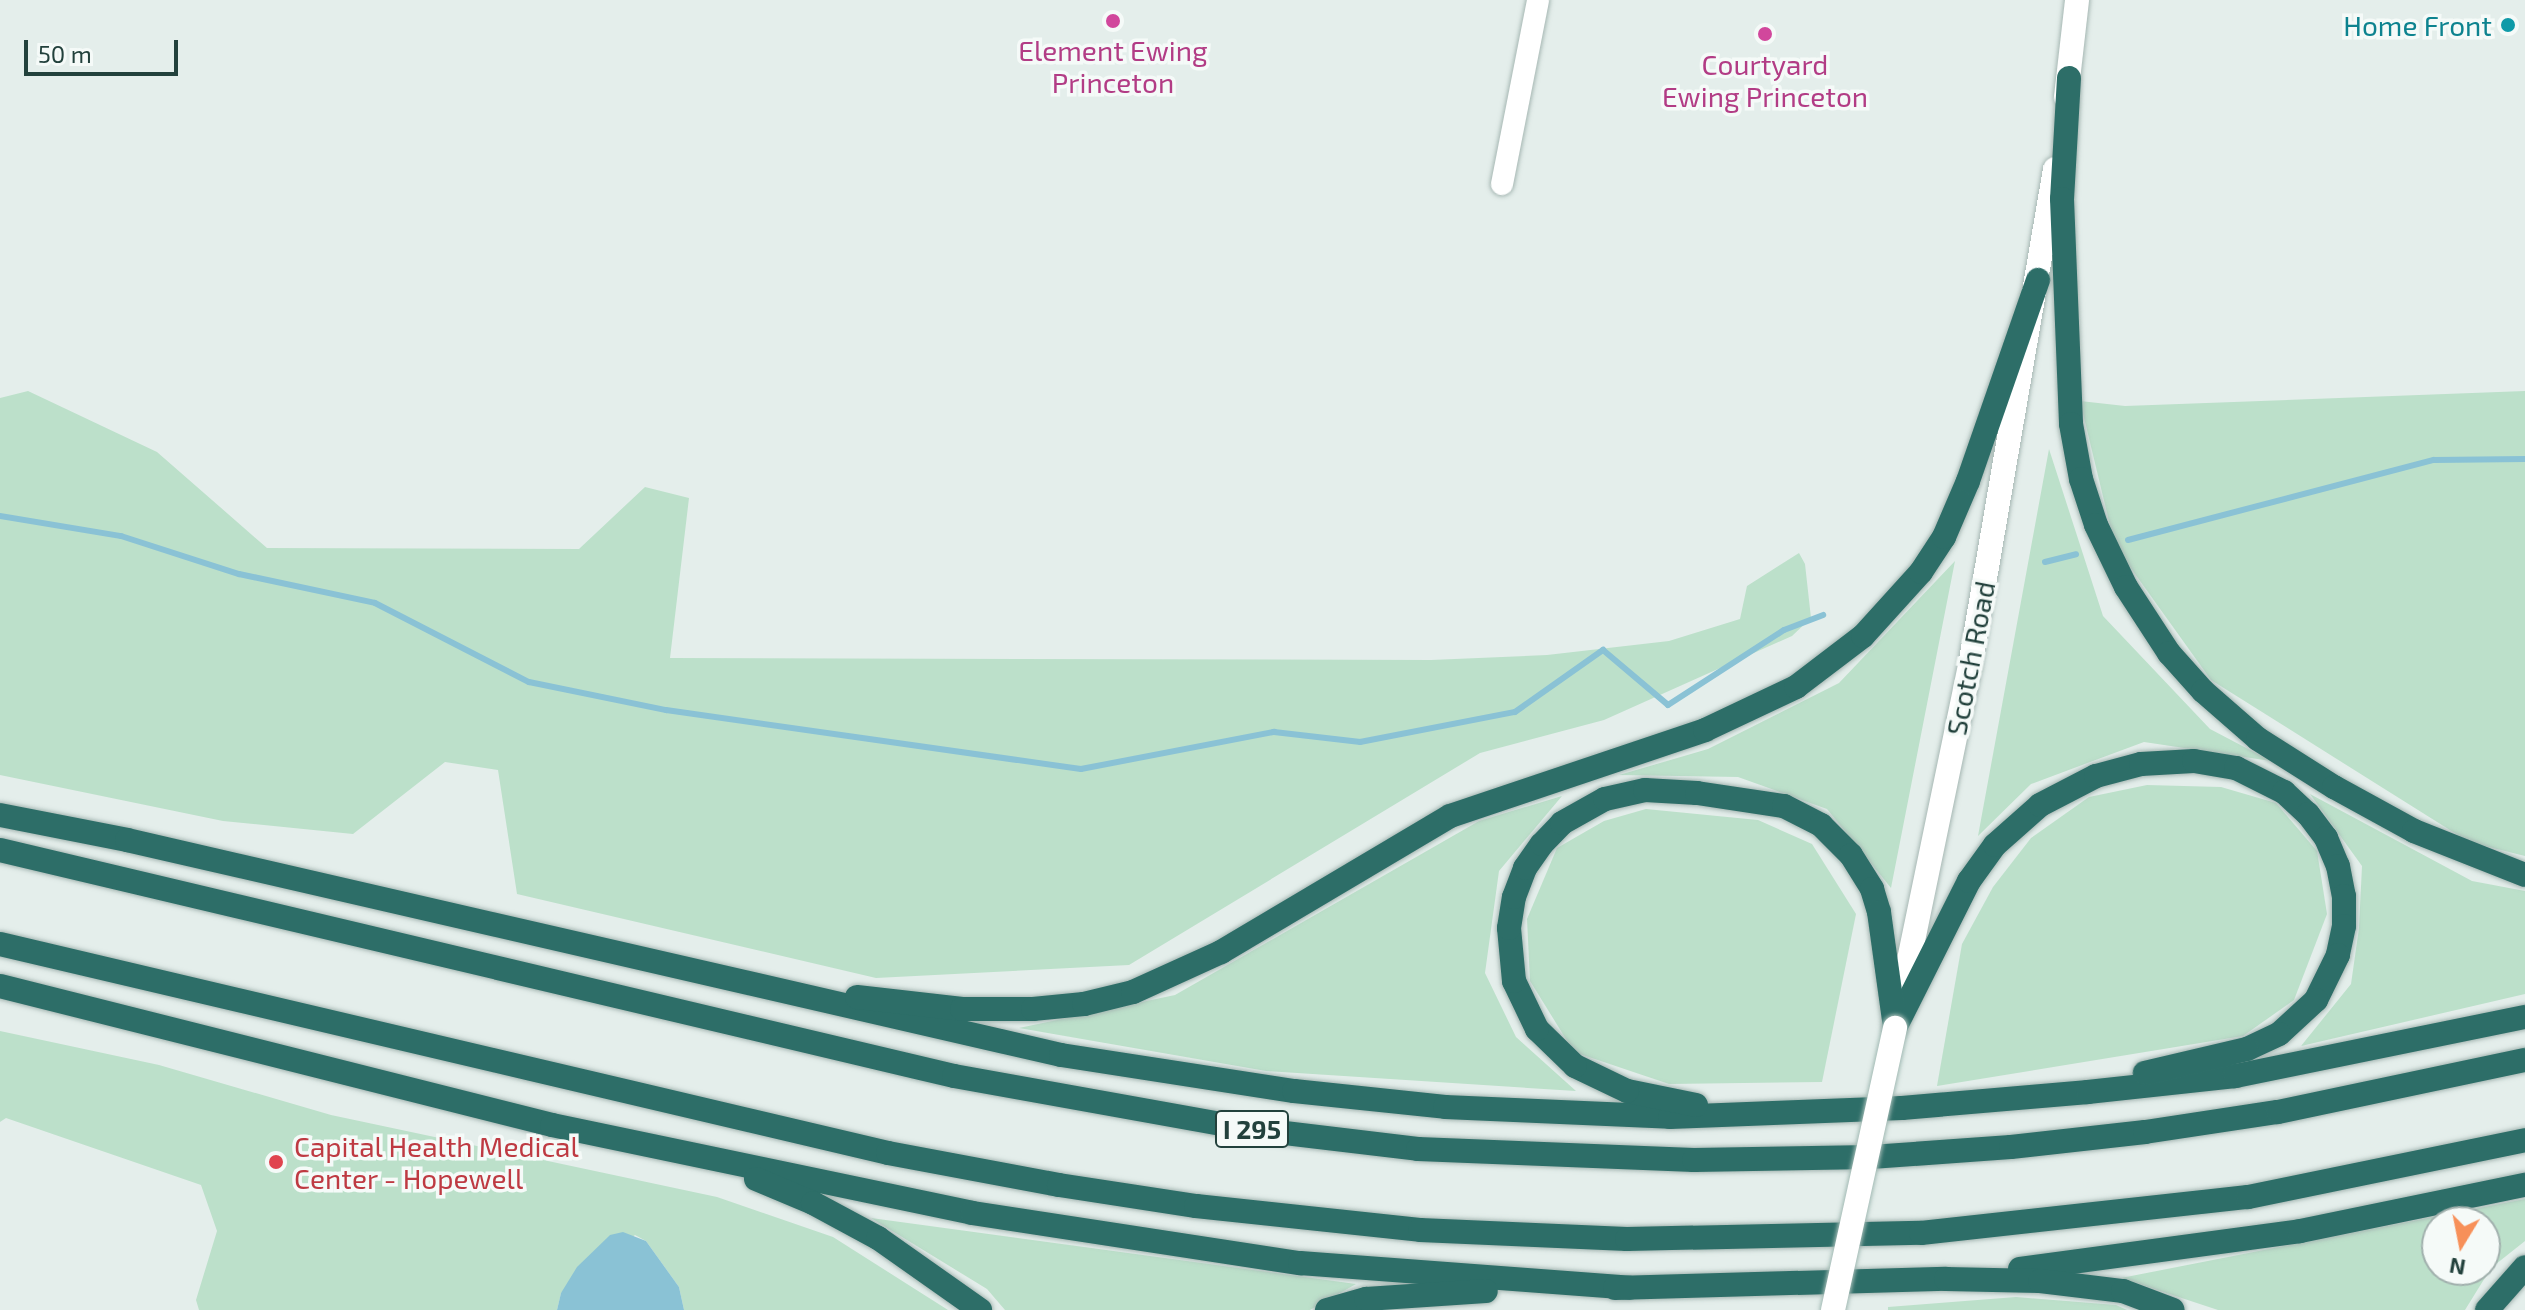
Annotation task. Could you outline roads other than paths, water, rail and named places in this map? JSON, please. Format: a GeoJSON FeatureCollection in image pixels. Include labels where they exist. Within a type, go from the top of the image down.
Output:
{"type":"FeatureCollection","features":[{"type":"Feature","properties":{"kind":"highway"},"geometry":{"type":"LineString","coordinates":[[2069,78],[2062,199],[2071,424],[2081,479],[2096,525],[2126,587],[2177,663],[2203,691],[2258,739],[2334,787],[2414,831],[2525,875]]}},
{"type":"Feature","properties":{"kind":"highway"},"geometry":{"type":"LineString","coordinates":[[592,947],[839,995],[916,1004],[985,1010],[1058,1007],[1096,1001],[1133,992],[1199,965],[1459,811],[1648,750],[1738,717],[1796,687],[1841,655],[1921,572],[1958,507],[2038,280]]}},
{"type":"Feature","properties":{"kind":"highway"},"geometry":{"type":"LineString","coordinates":[[1895,1028],[1969,881],[1995,845],[2017,822],[2067,788],[2096,776],[2141,764],[2205,762],[2257,776],[2284,792],[2308,814],[2326,838],[2338,866],[2344,896],[2344,926],[2331,974],[2316,1000],[2295,1022],[2265,1042],[2209,1059],[2115,1080],[1963,1102]]}},
{"type":"Feature","properties":{"kind":"highway"},"geometry":{"type":"LineString","coordinates":[[1805,1111],[1687,1104],[1627,1091],[1584,1072],[1544,1037],[1518,991],[1509,938],[1512,907],[1521,877],[1555,829],[1596,802],[1645,790],[1743,799],[1784,806],[1811,818],[1841,842],[1872,889],[1879,912],[1895,1028]]}},
{"type":"Feature","properties":{"kind":"highway"},"geometry":{"type":"LineString","coordinates":[[0,815],[127,840],[893,1020],[1061,1055],[1294,1091],[1445,1107],[1599,1116],[1738,1115],[1963,1102],[2235,1076],[2525,1017]]}},
{"type":"Feature","properties":{"kind":"highway","name":"I 295"},"geometry":{"type":"LineString","coordinates":[[0,850],[954,1076],[1216,1123],[1418,1149],[1694,1160],[1871,1157],[2011,1147],[2145,1132],[2278,1112],[2525,1060]]}},
{"type":"Feature","properties":{"kind":"highway"},"geometry":{"type":"LineString","coordinates":[[0,944],[888,1153],[1180,1204],[1322,1222],[1420,1230],[1627,1239],[1921,1233],[2248,1197],[2525,1140]]}},
{"type":"Feature","properties":{"kind":"highway"},"geometry":{"type":"LineString","coordinates":[[0,986],[375,1082],[667,1150],[972,1213],[1209,1252],[1410,1273],[1630,1288]]}},
{"type":"Feature","properties":{"kind":"highway"},"geometry":{"type":"LineString","coordinates":[[667,1150],[754,1178],[835,1214],[898,1250],[980,1310]]}},
{"type":"Feature","properties":{"kind":"highway"},"geometry":{"type":"LineString","coordinates":[[1946,1279],[2300,1231],[2525,1185]]}},
{"type":"Feature","properties":{"kind":"highway"},"geometry":{"type":"LineString","coordinates":[[2487,1310],[2525,1267]]}},
{"type":"Feature","properties":{"kind":"highway"},"geometry":{"type":"LineString","coordinates":[[1327,1310],[1366,1299],[1490,1291],[1946,1279],[2040,1281],[2103,1288],[2138,1295],[2173,1310]]}},
{"type":"Feature","properties":{"kind":"main road","name":"Scotch Road"},"geometry":{"type":"LineString","coordinates":[[1833,1310],[1970,666],[2038,280],[2069,78],[2077,0]]}},
{"type":"Feature","properties":{"kind":"street"},"geometry":{"type":"LineString","coordinates":[[1502,184],[1538,0]]}},
{"type":"Feature","properties":{"kind":"water"},"geometry":{"type":"Polygon","coordinates":[[[623,1232],[646,1241],[679,1287],[684,1310],[557,1310],[561,1293],[577,1267],[610,1235],[623,1232]]]}},
{"type":"Feature","properties":{"kind":"waterway"},"geometry":{"type":"LineString","coordinates":[[2128,540],[2434,460],[2525,459]]}},
{"type":"Feature","properties":{"kind":"waterway"},"geometry":{"type":"LineString","coordinates":[[0,516],[121,536],[239,574],[375,603],[529,682],[666,710],[1081,769],[1274,732],[1360,742],[1515,712],[1603,650],[1668,705],[1784,630],[1823,615]]}},
{"type":"Feature","properties":{"kind":"waterway"},"geometry":{"type":"LineString","coordinates":[[2045,562],[2076,554]]}},
{"type":"Feature","properties":{"kind":"place","name":"Element Ewing Princeton"},"geometry":{"type":"Point","coordinates":[1113,21]}},
{"type":"Feature","properties":{"kind":"place","name":"Home Front"},"geometry":{"type":"Point","coordinates":[2508,25]}},
{"type":"Feature","properties":{"kind":"place","name":"Courtyard Ewing Princeton"},"geometry":{"type":"Point","coordinates":[1765,34]}},
{"type":"Feature","properties":{"kind":"place","name":"Capital Health Medical Center - Hopewell"},"geometry":{"type":"Point","coordinates":[276,1162]}}]}
